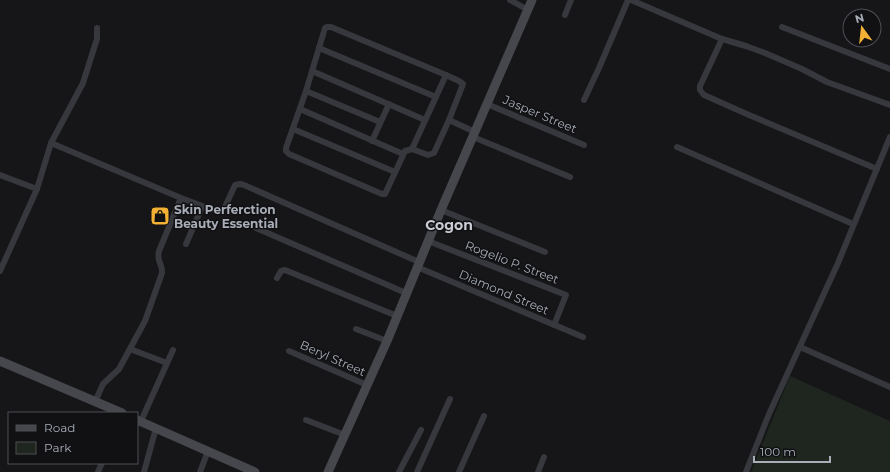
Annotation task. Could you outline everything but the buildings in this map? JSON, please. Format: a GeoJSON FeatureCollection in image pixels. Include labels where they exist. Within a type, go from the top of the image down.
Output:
{"type":"FeatureCollection","features":[{"type":"Feature","properties":{"kind":"street"},"geometry":{"type":"LineString","coordinates":[[510,0],[528,10]]}},
{"type":"Feature","properties":{"kind":"street"},"geometry":{"type":"LineString","coordinates":[[328,472],[387,341],[418,264],[532,0]]}},
{"type":"Feature","properties":{"kind":"street"},"geometry":{"type":"LineString","coordinates":[[565,15],[571,0]]}},
{"type":"Feature","properties":{"kind":"street"},"geometry":{"type":"LineString","coordinates":[[584,100],[628,0]]}},
{"type":"Feature","properties":{"kind":"street"},"geometry":{"type":"LineString","coordinates":[[631,0],[722,38],[746,46],[827,82],[890,105]]}},
{"type":"Feature","properties":{"kind":"street"},"geometry":{"type":"LineString","coordinates":[[331,27],[446,75],[459,81],[463,86],[449,120],[432,154],[428,155],[412,149],[406,150],[385,194],[289,154],[286,151],[319,48],[325,28],[331,27]]}},
{"type":"Feature","properties":{"kind":"street"},"geometry":{"type":"LineString","coordinates":[[782,27],[890,69]]}},
{"type":"Feature","properties":{"kind":"street"},"geometry":{"type":"LineString","coordinates":[[0,270],[37,189],[51,142],[83,83],[97,38],[97,28]]}},
{"type":"Feature","properties":{"kind":"street"},"geometry":{"type":"LineString","coordinates":[[722,38],[700,86],[700,90],[704,95],[756,119],[876,169]]}},
{"type":"Feature","properties":{"kind":"street"},"geometry":{"type":"LineString","coordinates":[[319,48],[436,97]]}},
{"type":"Feature","properties":{"kind":"street"},"geometry":{"type":"LineString","coordinates":[[312,71],[425,120]]}},
{"type":"Feature","properties":{"kind":"street"},"geometry":{"type":"LineString","coordinates":[[412,149],[446,75]]}},
{"type":"Feature","properties":{"kind":"street"},"geometry":{"type":"LineString","coordinates":[[306,91],[380,122]]}},
{"type":"Feature","properties":{"kind":"street"},"geometry":{"type":"LineString","coordinates":[[372,141],[389,104]]}},
{"type":"Feature","properties":{"kind":"street","name":"Jasper Street"},"geometry":{"type":"LineString","coordinates":[[487,104],[584,145]]}},
{"type":"Feature","properties":{"kind":"street"},"geometry":{"type":"LineString","coordinates":[[300,109],[403,154]]}},
{"type":"Feature","properties":{"kind":"street"},"geometry":{"type":"LineString","coordinates":[[449,120],[474,134],[570,177]]}},
{"type":"Feature","properties":{"kind":"street"},"geometry":{"type":"LineString","coordinates":[[293,129],[396,172]]}},
{"type":"Feature","properties":{"kind":"street"},"geometry":{"type":"LineString","coordinates":[[746,472],[769,414],[838,263],[890,137]]}},
{"type":"Feature","properties":{"kind":"street"},"geometry":{"type":"LineString","coordinates":[[51,142],[202,206],[186,244]]}},
{"type":"Feature","properties":{"kind":"street"},"geometry":{"type":"LineString","coordinates":[[677,147],[853,224]]}},
{"type":"Feature","properties":{"kind":"street"},"geometry":{"type":"LineString","coordinates":[[0,175],[37,189]]}},
{"type":"Feature","properties":{"kind":"street","name":"Diamond Street"},"geometry":{"type":"LineString","coordinates":[[202,206],[213,210],[221,210],[225,207],[235,185],[244,185],[583,337]]}},
{"type":"Feature","properties":{"kind":"street"},"geometry":{"type":"LineString","coordinates":[[95,402],[103,384],[117,372],[145,321],[163,270],[159,263],[158,255],[181,198]]}},
{"type":"Feature","properties":{"kind":"street"},"geometry":{"type":"LineString","coordinates":[[441,210],[545,252]]}},
{"type":"Feature","properties":{"kind":"street"},"geometry":{"type":"LineString","coordinates":[[256,228],[406,293]]}},
{"type":"Feature","properties":{"kind":"street","name":"Rogelio P. Street"},"geometry":{"type":"LineString","coordinates":[[428,241],[566,295],[554,325]]}},
{"type":"Feature","properties":{"kind":"street"},"geometry":{"type":"LineString","coordinates":[[277,278],[281,271],[285,270],[397,316]]}},
{"type":"Feature","properties":{"kind":"street"},"geometry":{"type":"LineString","coordinates":[[356,329],[387,341]]}},
{"type":"Feature","properties":{"kind":"street"},"geometry":{"type":"LineString","coordinates":[[800,347],[890,387]]}},
{"type":"Feature","properties":{"kind":"street"},"geometry":{"type":"LineString","coordinates":[[130,349],[167,363]]}},
{"type":"Feature","properties":{"kind":"street"},"geometry":{"type":"LineString","coordinates":[[173,350],[139,421],[255,472]]}},
{"type":"Feature","properties":{"kind":"street","name":"Beryl Street"},"geometry":{"type":"LineString","coordinates":[[289,351],[367,385]]}},
{"type":"Feature","properties":{"kind":"street"},"geometry":{"type":"LineString","coordinates":[[0,361],[120,412]]}},
{"type":"Feature","properties":{"kind":"street"},"geometry":{"type":"LineString","coordinates":[[417,472],[450,399]]}},
{"type":"Feature","properties":{"kind":"street"},"geometry":{"type":"LineString","coordinates":[[459,472],[484,416]]}},
{"type":"Feature","properties":{"kind":"street"},"geometry":{"type":"LineString","coordinates":[[306,420],[345,435]]}},
{"type":"Feature","properties":{"kind":"street"},"geometry":{"type":"LineString","coordinates":[[144,472],[156,428]]}},
{"type":"Feature","properties":{"kind":"street"},"geometry":{"type":"LineString","coordinates":[[399,472],[421,430]]}},
{"type":"Feature","properties":{"kind":"street"},"geometry":{"type":"LineString","coordinates":[[200,472],[208,451]]}},
{"type":"Feature","properties":{"kind":"street"},"geometry":{"type":"LineString","coordinates":[[538,472],[544,457]]}},
{"type":"Feature","properties":{"kind":"green space"},"geometry":{"type":"Polygon","coordinates":[[[790,376],[890,421],[890,472],[751,472],[790,376]]]}},
{"type":"Feature","properties":{"kind":"place","name":"Skin Perferction Beauty Essential"},"geometry":{"type":"Point","coordinates":[160,216]}},
{"type":"Feature","properties":{"kind":"district","name":"Cogon"},"geometry":{"type":"Point","coordinates":[449,225]}}]}
